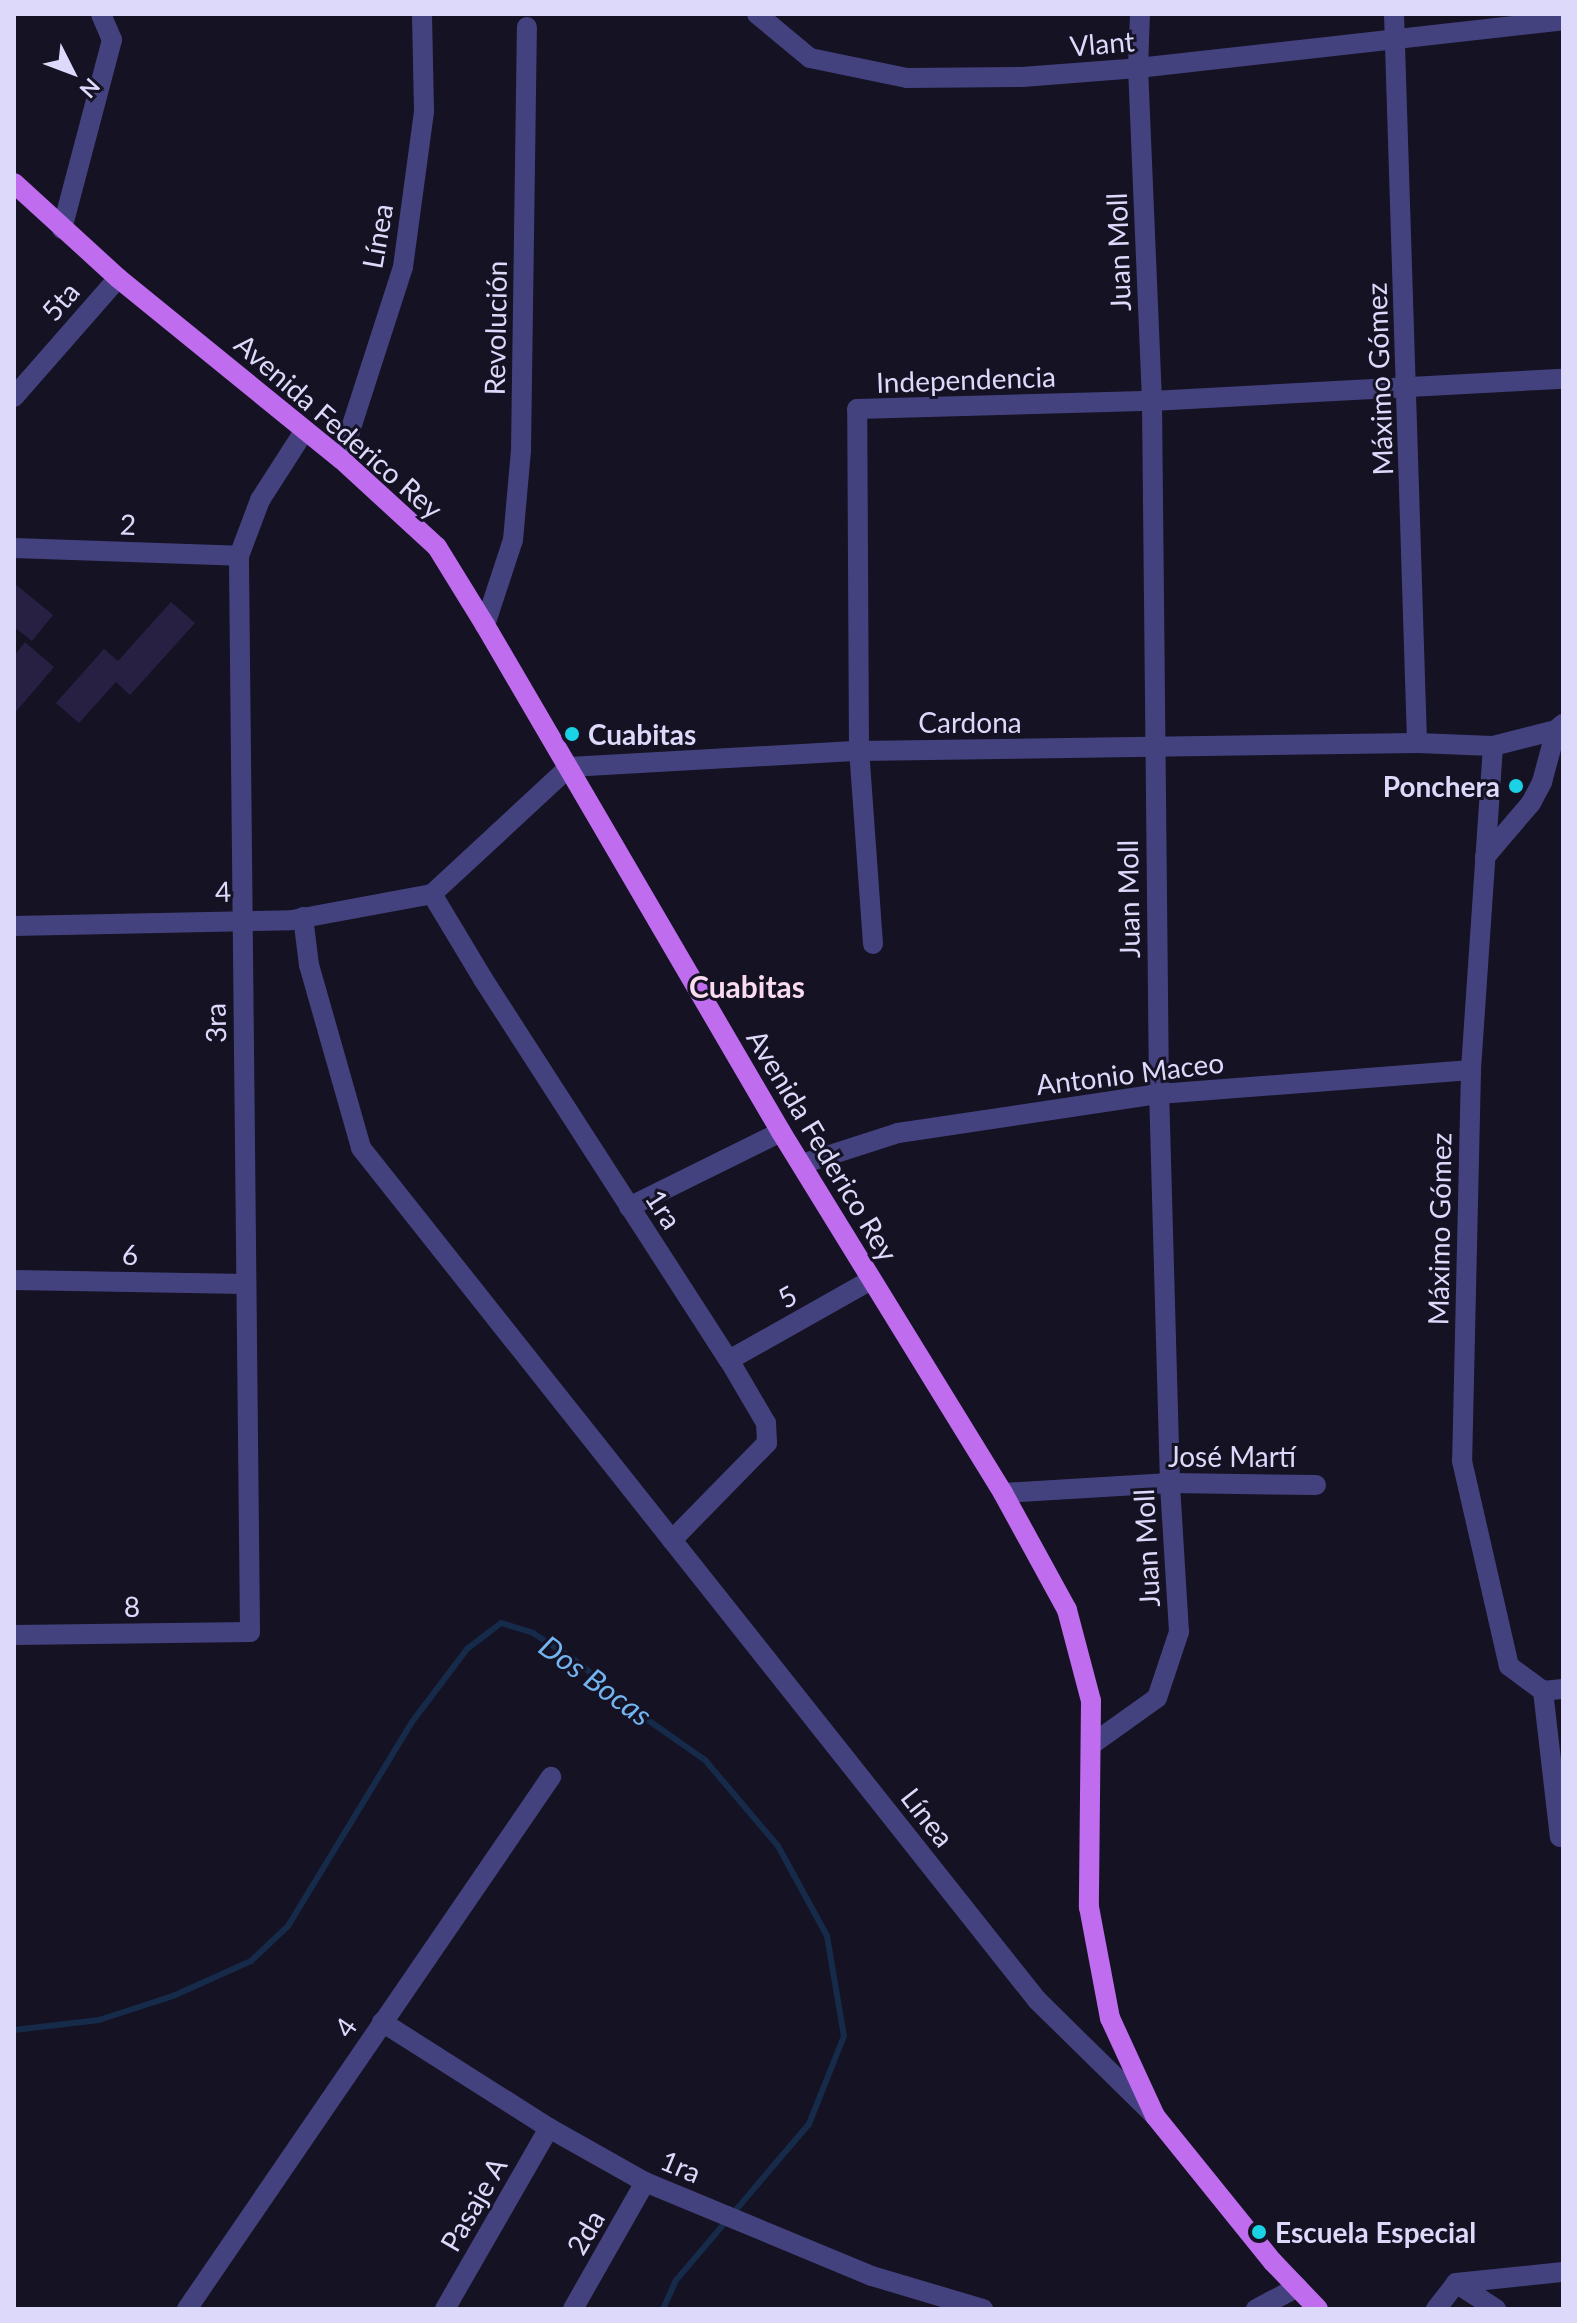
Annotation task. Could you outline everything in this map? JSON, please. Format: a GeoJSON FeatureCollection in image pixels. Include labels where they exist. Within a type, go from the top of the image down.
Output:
{"type":"FeatureCollection","features":[{"type":"Feature","properties":{"kind":"main road","name":"Avenida Federico Rey"},"geometry":{"type":"LineString","coordinates":[[14,183],[118,278],[341,459],[437,547],[485,625],[781,1132],[1003,1493],[1067,1610],[1091,1701],[1089,1907],[1110,2018],[1155,2116],[1273,2262],[1318,2309]]}},
{"type":"Feature","properties":{"kind":"street"},"geometry":{"type":"LineString","coordinates":[[62,229],[112,40],[101,14]]}},
{"type":"Feature","properties":{"kind":"street","name":"Línea"},"geometry":{"type":"LineString","coordinates":[[341,459],[403,267],[424,111],[422,14]]}},
{"type":"Feature","properties":{"kind":"street","name":"Vlant"},"geometry":{"type":"LineString","coordinates":[[757,14],[810,58],[907,78],[1022,77],[1138,68],[1563,20]]}},
{"type":"Feature","properties":{"kind":"street","name":"Juan Moll"},"geometry":{"type":"LineString","coordinates":[[1091,1745],[1157,1698],[1179,1632],[1170,1483],[1159,1094],[1152,401],[1138,68],[1140,14]]}},
{"type":"Feature","properties":{"kind":"street","name":"Máximo Gómez"},"geometry":{"type":"LineString","coordinates":[[1394,14],[1417,743]]}},
{"type":"Feature","properties":{"kind":"street","name":"Revolución"},"geometry":{"type":"LineString","coordinates":[[485,625],[513,540],[521,450],[527,27]]}},
{"type":"Feature","properties":{"kind":"street","name":"5ta"},"geometry":{"type":"LineString","coordinates":[[14,397],[118,278]]}},
{"type":"Feature","properties":{"kind":"street","name":"Independencia"},"geometry":{"type":"LineString","coordinates":[[873,944],[859,751],[857,409],[1152,401],[1563,379]]}},
{"type":"Feature","properties":{"kind":"street","name":"3ra"},"geometry":{"type":"LineString","coordinates":[[250,1632],[239,556],[260,500],[305,430]]}},
{"type":"Feature","properties":{"kind":"street","name":"2"},"geometry":{"type":"LineString","coordinates":[[14,548],[239,556]]}},
{"type":"Feature","properties":{"kind":"street"},"geometry":{"type":"LineString","coordinates":[[1485,857],[1518,822],[1542,782],[1560,727]]}},
{"type":"Feature","properties":{"kind":"street","name":"Cardona"},"geometry":{"type":"LineString","coordinates":[[569,767],[859,751],[1417,743],[1493,746],[1560,727]]}},
{"type":"Feature","properties":{"kind":"street","name":"Máximo Gómez"},"geometry":{"type":"LineString","coordinates":[[1493,746],[1471,1070],[1462,1461],[1509,1666],[1553,1690]]}},
{"type":"Feature","properties":{"kind":"street"},"geometry":{"type":"LineString","coordinates":[[432,894],[569,767]]}},
{"type":"Feature","properties":{"kind":"street","name":"4"},"geometry":{"type":"LineString","coordinates":[[14,926],[303,917],[432,894]]}},
{"type":"Feature","properties":{"kind":"street","name":"1ra"},"geometry":{"type":"LineString","coordinates":[[432,894],[766,1423],[767,1443],[672,1540]]}},
{"type":"Feature","properties":{"kind":"street","name":"Línea"},"geometry":{"type":"LineString","coordinates":[[303,917],[309,965],[361,1148],[1037,2000],[1155,2116]]}},
{"type":"Feature","properties":{"kind":"street","name":"Antonio Maceo"},"geometry":{"type":"LineString","coordinates":[[802,1164],[898,1133],[1159,1094],[1471,1070]]}},
{"type":"Feature","properties":{"kind":"street"},"geometry":{"type":"LineString","coordinates":[[629,1207],[781,1132]]}},
{"type":"Feature","properties":{"kind":"street","name":"6"},"geometry":{"type":"LineString","coordinates":[[14,1280],[246,1284]]}},
{"type":"Feature","properties":{"kind":"street","name":"5"},"geometry":{"type":"LineString","coordinates":[[729,1360],[871,1280]]}},
{"type":"Feature","properties":{"kind":"street","name":"José Martí"},"geometry":{"type":"LineString","coordinates":[[1003,1493],[1170,1483],[1316,1485]]}},
{"type":"Feature","properties":{"kind":"street","name":"8"},"geometry":{"type":"LineString","coordinates":[[14,1635],[250,1632]]}},
{"type":"Feature","properties":{"kind":"street"},"geometry":{"type":"LineString","coordinates":[[1553,1690],[1560,1837]]}},
{"type":"Feature","properties":{"kind":"street","name":"4"},"geometry":{"type":"LineString","coordinates":[[187,2309],[551,1777]]}},
{"type":"Feature","properties":{"kind":"street","name":"1ra"},"geometry":{"type":"LineString","coordinates":[[382,2022],[549,2128],[645,2182],[872,2276],[983,2309]]}},
{"type":"Feature","properties":{"kind":"street","name":"Pasaje A"},"geometry":{"type":"LineString","coordinates":[[445,2309],[549,2128]]}},
{"type":"Feature","properties":{"kind":"street","name":"2da"},"geometry":{"type":"LineString","coordinates":[[573,2309],[645,2182]]}},
{"type":"Feature","properties":{"kind":"street"},"geometry":{"type":"LineString","coordinates":[[1436,2309],[1456,2283],[1563,2272]]}},
{"type":"Feature","properties":{"kind":"street"},"geometry":{"type":"LineString","coordinates":[[1456,2283],[1496,2309]]}},
{"type":"Feature","properties":{"kind":"street"},"geometry":{"type":"LineString","coordinates":[[1256,2309],[1298,2287]]}},
{"type":"Feature","properties":{"kind":"building"},"geometry":{"type":"Polygon","coordinates":[[[14,583],[53,615],[32,641],[14,627],[14,583]]]}},
{"type":"Feature","properties":{"kind":"building"},"geometry":{"type":"Polygon","coordinates":[[[171,602],[195,623],[130,695],[116,682],[79,723],[56,703],[104,649],[118,661],[171,602]]]}},
{"type":"Feature","properties":{"kind":"building"},"geometry":{"type":"Polygon","coordinates":[[[25,642],[54,667],[14,714],[14,656],[25,642]]]}},
{"type":"Feature","properties":{"kind":"waterway","name":"Dos Bocas"},"geometry":{"type":"LineString","coordinates":[[14,2030],[99,2020],[173,1996],[251,1961],[288,1926],[412,1722],[467,1649],[501,1623],[533,1633],[576,1661],[645,1718],[705,1760],[778,1846],[827,1936],[844,2036],[809,2124],[676,2280],[663,2309]]}},
{"type":"Feature","properties":{"kind":"place","name":"Cuabitas"},"geometry":{"type":"Point","coordinates":[572,734]}},
{"type":"Feature","properties":{"kind":"place","name":"Ponchera"},"geometry":{"type":"Point","coordinates":[1516,786]}},
{"type":"Feature","properties":{"kind":"place","name":"Escuela Especial"},"geometry":{"type":"Point","coordinates":[1259,2232]}},
{"type":"Feature","properties":{"kind":"district","name":"Cuabitas"},"geometry":{"type":"Point","coordinates":[747,986]}}]}
